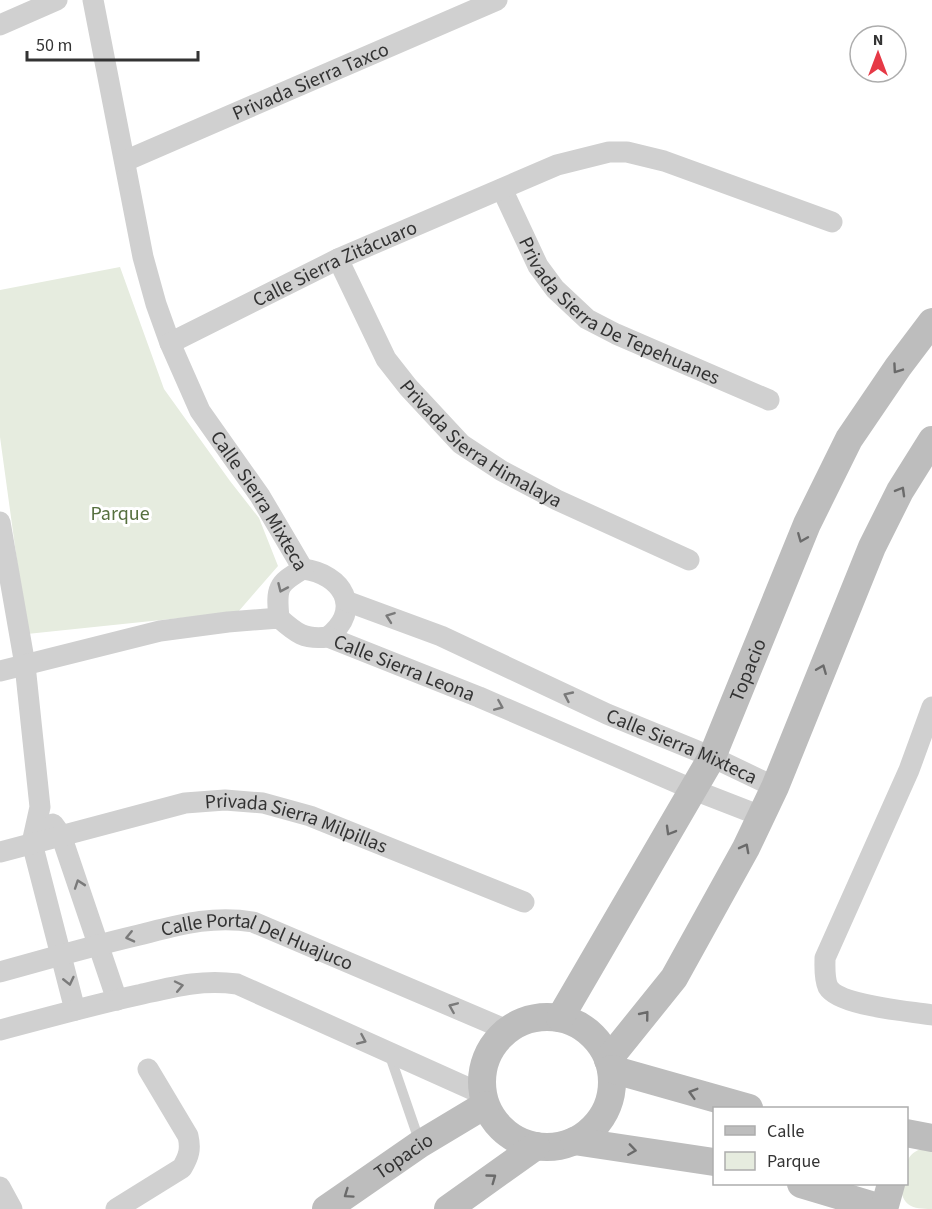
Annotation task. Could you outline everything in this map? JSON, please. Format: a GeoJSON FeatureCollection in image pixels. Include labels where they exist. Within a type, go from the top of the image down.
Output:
{"type":"FeatureCollection","features":[{"type":"Feature","properties":{"kind":"street"},"geometry":{"type":"LineString","coordinates":[[0,25],[57,0]]}},
{"type":"Feature","properties":{"kind":"street","name":"Calle Sierra Mixteca"},"geometry":{"type":"LineString","coordinates":[[93,0],[144,257],[156,304],[170,343],[200,411],[260,495],[303,570],[319,571],[339,585],[346,601],[441,636],[607,714],[712,757],[775,787]]}},
{"type":"Feature","properties":{"kind":"street","name":"Privada Sierra Taxco"},"geometry":{"type":"LineString","coordinates":[[124,160],[496,0]]}},
{"type":"Feature","properties":{"kind":"street","name":"Calle Sierra Zitácuaro"},"geometry":{"type":"LineString","coordinates":[[170,343],[338,259],[557,165],[609,152],[627,152],[699,173],[832,222]]}},
{"type":"Feature","properties":{"kind":"street","name":"Privada Sierra De Tepehuanes"},"geometry":{"type":"LineString","coordinates":[[502,189],[538,266],[555,289],[587,319],[627,339],[769,399]]}},
{"type":"Feature","properties":{"kind":"street","name":"Privada Sierra Himalaya"},"geometry":{"type":"LineString","coordinates":[[338,259],[386,358],[408,387],[461,444],[502,471],[557,500],[688,560]]}},
{"type":"Feature","properties":{"kind":"street","name":"Topacio"},"geometry":{"type":"LineString","coordinates":[[560,1018],[712,757],[807,524],[849,439],[932,322]]}},
{"type":"Feature","properties":{"kind":"street"},"geometry":{"type":"LineString","coordinates":[[610,1065],[674,978],[761,816],[775,787],[872,547],[900,491],[932,440]]}},
{"type":"Feature","properties":{"kind":"street"},"geometry":{"type":"LineString","coordinates":[[0,522],[25,665],[40,807],[32,843],[75,1010]]}},
{"type":"Feature","properties":{"kind":"street"},"geometry":{"type":"LineString","coordinates":[[0,671],[160,631],[279,618],[277,599],[279,589],[285,579],[303,570]]}},
{"type":"Feature","properties":{"kind":"street"},"geometry":{"type":"LineString","coordinates":[[328,637],[338,629],[345,615],[346,601]]}},
{"type":"Feature","properties":{"kind":"street","name":"Calle Sierra Leona"},"geometry":{"type":"LineString","coordinates":[[279,618],[296,633],[314,639],[328,637],[479,697],[694,790],[761,816]]}},
{"type":"Feature","properties":{"kind":"street"},"geometry":{"type":"LineString","coordinates":[[932,707],[909,770],[825,958],[824,973],[828,986],[837,996],[851,1002],[932,1015]]}},
{"type":"Feature","properties":{"kind":"street"},"geometry":{"type":"LineString","coordinates":[[592,746],[607,714]]}},
{"type":"Feature","properties":{"kind":"street","name":"Privada Sierra Milpillas"},"geometry":{"type":"LineString","coordinates":[[0,852],[185,803],[225,800],[263,803],[310,816],[524,902]]}},
{"type":"Feature","properties":{"kind":"street"},"geometry":{"type":"LineString","coordinates":[[40,807],[61,835],[117,1000]]}},
{"type":"Feature","properties":{"kind":"street","name":"Calle Portal Del Huajuco"},"geometry":{"type":"LineString","coordinates":[[0,972],[99,944],[202,920],[232,919],[253,922],[507,1030]]}},
{"type":"Feature","properties":{"kind":"street","name":"Calle Portal Del Huajuco"},"geometry":{"type":"LineString","coordinates":[[0,1030],[196,982],[219,981],[237,984],[389,1052],[484,1100]]}},
{"type":"Feature","properties":{"kind":"street"},"geometry":{"type":"LineString","coordinates":[[541,1017],[560,1018],[580,1026],[597,1041],[610,1065],[611,1091],[605,1111],[592,1129],[574,1141],[555,1147],[536,1146],[514,1139],[496,1124],[484,1100],[482,1070],[491,1048],[507,1030],[523,1021],[541,1017]]}},
{"type":"Feature","properties":{"kind":"street"},"geometry":{"type":"LineString","coordinates":[[610,1065],[740,1107]]}},
{"type":"Feature","properties":{"kind":"street"},"geometry":{"type":"LineString","coordinates":[[116,1209],[182,1168],[188,1158],[190,1147],[188,1136],[148,1069]]}},
{"type":"Feature","properties":{"kind":"street","name":"Topacio"},"geometry":{"type":"LineString","coordinates":[[326,1209],[484,1100]]}},
{"type":"Feature","properties":{"kind":"street"},"geometry":{"type":"LineString","coordinates":[[908,1133],[932,1138]]}},
{"type":"Feature","properties":{"kind":"street"},"geometry":{"type":"LineString","coordinates":[[574,1141],[713,1162]]}},
{"type":"Feature","properties":{"kind":"street"},"geometry":{"type":"LineString","coordinates":[[448,1209],[536,1146]]}},
{"type":"Feature","properties":{"kind":"street"},"geometry":{"type":"LineString","coordinates":[[814,1185],[884,1209],[891,1185]]}},
{"type":"Feature","properties":{"kind":"street"},"geometry":{"type":"LineString","coordinates":[[0,1187],[12,1209]]}},
{"type":"Feature","properties":{"kind":"lane"},"geometry":{"type":"LineString","coordinates":[[389,1052],[420,1143]]}},
{"type":"Feature","properties":{"kind":"green space","name":"Parque"},"geometry":{"type":"Polygon","coordinates":[[[120,267],[164,389],[259,518],[278,566],[238,612],[27,634],[0,437],[0,290],[120,267]]]}},
{"type":"Feature","properties":{"kind":"green space"},"geometry":{"type":"Polygon","coordinates":[[[921,1149],[932,1150],[932,1209],[913,1207],[903,1197],[901,1185],[908,1185],[908,1162],[915,1152],[921,1149]]]}}]}
